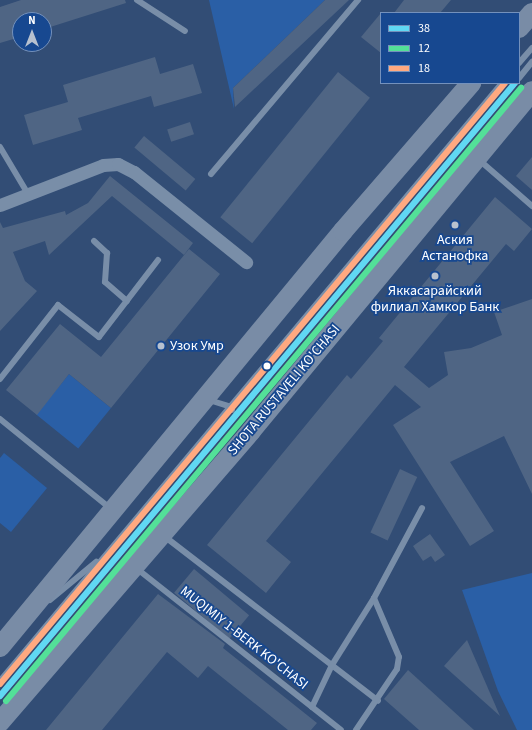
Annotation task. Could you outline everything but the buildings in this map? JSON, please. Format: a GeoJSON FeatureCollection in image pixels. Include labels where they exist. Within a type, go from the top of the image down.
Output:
{"type":"FeatureCollection","features":[{"type":"Feature","properties":{"kind":"main road"},"geometry":{"type":"LineString","coordinates":[[520,27],[532,13]]}},
{"type":"Feature","properties":{"kind":"main road"},"geometry":{"type":"LineString","coordinates":[[0,647],[204,398],[470,84]]}},
{"type":"Feature","properties":{"kind":"main road","name":"SHOTA RUSTAVELI KO'CHASI"},"geometry":{"type":"LineString","coordinates":[[0,722],[160,533],[251,430],[532,91]]}},
{"type":"Feature","properties":{"kind":"street"},"geometry":{"type":"LineString","coordinates":[[0,205],[28,196],[103,165],[123,165],[246,262]]}},
{"type":"Feature","properties":{"kind":"lane"},"geometry":{"type":"LineString","coordinates":[[137,0],[185,31]]}},
{"type":"Feature","properties":{"kind":"lane"},"geometry":{"type":"LineString","coordinates":[[211,174],[358,0]]}},
{"type":"Feature","properties":{"kind":"lane"},"geometry":{"type":"LineString","coordinates":[[520,62],[532,48]]}},
{"type":"Feature","properties":{"kind":"lane"},"geometry":{"type":"LineString","coordinates":[[520,77],[532,62]]}},
{"type":"Feature","properties":{"kind":"lane"},"geometry":{"type":"LineString","coordinates":[[0,681],[232,407],[501,84]]}},
{"type":"Feature","properties":{"kind":"lane"},"geometry":{"type":"LineString","coordinates":[[0,696],[514,84]]}},
{"type":"Feature","properties":{"kind":"lane"},"geometry":{"type":"LineString","coordinates":[[0,147],[28,196]]}},
{"type":"Feature","properties":{"kind":"lane"},"geometry":{"type":"LineString","coordinates":[[477,158],[532,206]]}},
{"type":"Feature","properties":{"kind":"lane"},"geometry":{"type":"LineString","coordinates":[[94,241],[107,252],[105,282],[127,301]]}},
{"type":"Feature","properties":{"kind":"lane"},"geometry":{"type":"LineString","coordinates":[[0,379],[58,305],[99,337],[158,260]]}},
{"type":"Feature","properties":{"kind":"lane"},"geometry":{"type":"LineString","coordinates":[[204,398],[232,407]]}},
{"type":"Feature","properties":{"kind":"lane"},"geometry":{"type":"LineString","coordinates":[[232,407],[232,420]]}},
{"type":"Feature","properties":{"kind":"lane"},"geometry":{"type":"LineString","coordinates":[[0,419],[113,510]]}},
{"type":"Feature","properties":{"kind":"lane"},"geometry":{"type":"LineString","coordinates":[[312,707],[332,665],[374,598],[422,508]]}},
{"type":"Feature","properties":{"kind":"lane"},"geometry":{"type":"LineString","coordinates":[[160,533],[378,701]]}},
{"type":"Feature","properties":{"kind":"lane"},"geometry":{"type":"LineString","coordinates":[[18,626],[108,553]]}},
{"type":"Feature","properties":{"kind":"lane","name":"MUQIMIY 1-BERK KO'CHASI"},"geometry":{"type":"LineString","coordinates":[[133,566],[341,730]]}},
{"type":"Feature","properties":{"kind":"lane"},"geometry":{"type":"LineString","coordinates":[[356,730],[378,701],[397,669],[399,657],[374,598]]}},
{"type":"Feature","properties":{"kind":"shaded area"},"geometry":{"type":"Polygon","coordinates":[[[209,0],[325,0],[233,88],[234,109],[209,0]]]}},
{"type":"Feature","properties":{"kind":"shaded area"},"geometry":{"type":"Polygon","coordinates":[[[69,374],[111,408],[78,448],[36,414],[69,374]]]}},
{"type":"Feature","properties":{"kind":"shaded area"},"geometry":{"type":"Polygon","coordinates":[[[4,453],[47,488],[11,532],[0,523],[0,458],[4,453]]]}},
{"type":"Feature","properties":{"kind":"shaded area"},"geometry":{"type":"Polygon","coordinates":[[[532,573],[532,730],[517,730],[498,691],[462,590],[532,573]]]}},
{"type":"Feature","properties":{"kind":"transit line","name":"18"},"geometry":{"type":"LineString","coordinates":[[0,684],[504,84]]}},
{"type":"Feature","properties":{"kind":"transit line","name":"38"},"geometry":{"type":"LineString","coordinates":[[0,696],[514,84]]}},
{"type":"Feature","properties":{"kind":"transit line","name":"12"},"geometry":{"type":"LineString","coordinates":[[6,701],[521,88]]}},
{"type":"Feature","properties":{"kind":"place","name":"Аския Астанофка"},"geometry":{"type":"Point","coordinates":[455,225]}},
{"type":"Feature","properties":{"kind":"place","name":"Яккасарайский филиал Хамкор Банк"},"geometry":{"type":"Point","coordinates":[435,276]}},
{"type":"Feature","properties":{"kind":"place","name":"Узок Умр"},"geometry":{"type":"Point","coordinates":[161,346]}}]}
